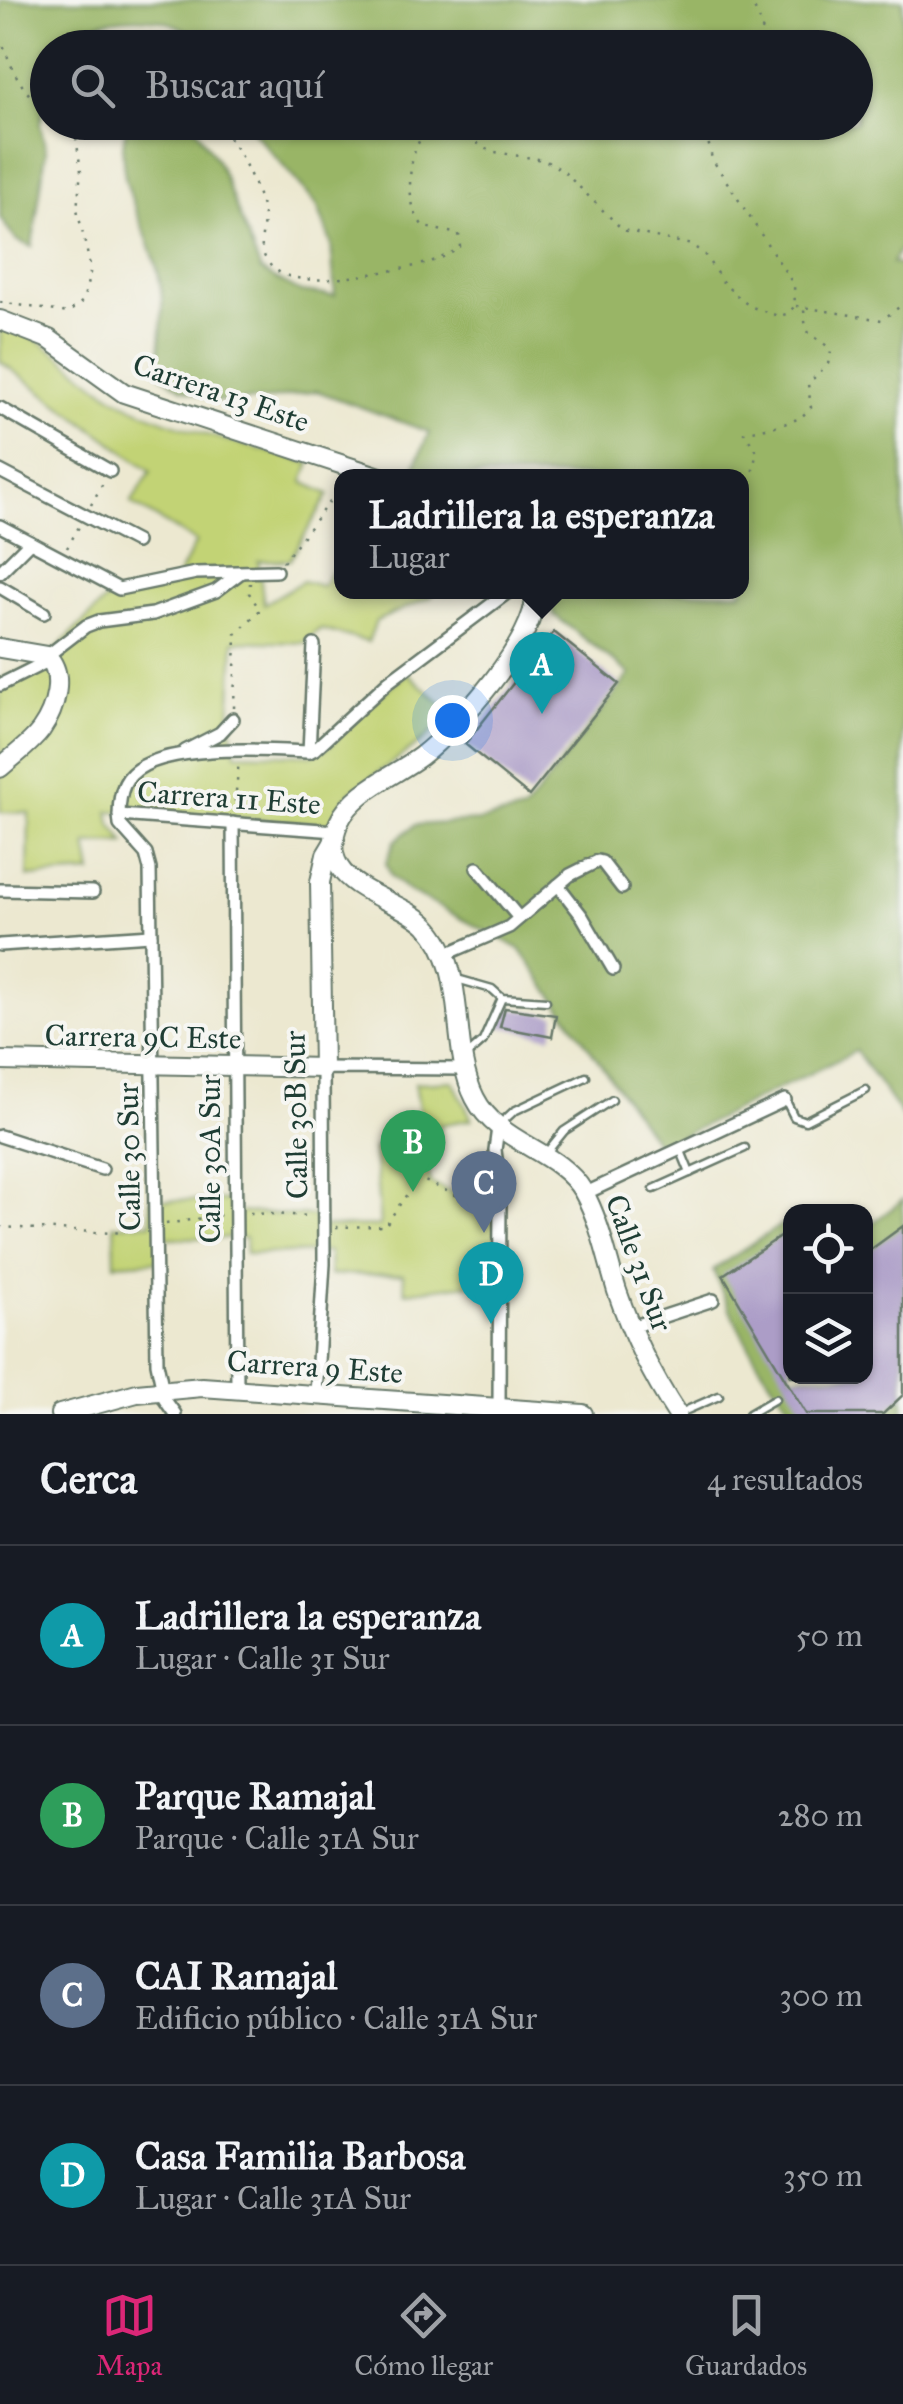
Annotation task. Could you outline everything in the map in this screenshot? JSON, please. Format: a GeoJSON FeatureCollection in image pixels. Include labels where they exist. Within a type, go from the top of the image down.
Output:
{"type":"FeatureCollection","features":[{"type":"Feature","properties":{"kind":"main road","name":"Carrera 13 Este"},"geometry":{"type":"LineString","coordinates":[[0,320],[48,338],[124,393],[358,469]]}},
{"type":"Feature","properties":{"kind":"main road"},"geometry":{"type":"LineString","coordinates":[[336,835],[343,815],[354,802],[418,758],[463,716],[524,635],[534,614],[534,599]]}},
{"type":"Feature","properties":{"kind":"main road"},"geometry":{"type":"LineString","coordinates":[[0,648],[48,658],[57,670],[58,680],[48,716],[34,738],[0,768]]}},
{"type":"Feature","properties":{"kind":"main road","name":"Calle 31 Sur"},"geometry":{"type":"LineString","coordinates":[[336,835],[340,864],[348,878],[417,918],[432,934],[452,978],[463,1064],[480,1107],[498,1128],[566,1172],[584,1194],[631,1327],[677,1414]]}},
{"type":"Feature","properties":{"kind":"main road","name":"Calle 30B Sur"},"geometry":{"type":"LineString","coordinates":[[323,1068],[320,882],[326,855],[336,835]]}},
{"type":"Feature","properties":{"kind":"main road","name":"Carrera 9C Este"},"geometry":{"type":"LineString","coordinates":[[0,1061],[323,1068]]}},
{"type":"Feature","properties":{"kind":"main road","name":"Carrera 9 Este"},"geometry":{"type":"LineString","coordinates":[[60,1414],[136,1392],[237,1388],[397,1406],[499,1407],[583,1414]]}},
{"type":"Feature","properties":{"kind":"street"},"geometry":{"type":"LineString","coordinates":[[0,408],[110,471]]}},
{"type":"Feature","properties":{"kind":"street"},"geometry":{"type":"LineString","coordinates":[[0,471],[136,542]]}},
{"type":"Feature","properties":{"kind":"street"},"geometry":{"type":"LineString","coordinates":[[0,526],[119,589],[196,573],[276,572]]}},
{"type":"Feature","properties":{"kind":"street"},"geometry":{"type":"LineString","coordinates":[[0,572],[30,542]]}},
{"type":"Feature","properties":{"kind":"street"},"geometry":{"type":"LineString","coordinates":[[0,685],[48,658],[86,626],[100,620],[153,614],[216,591],[246,572]]}},
{"type":"Feature","properties":{"kind":"street"},"geometry":{"type":"LineString","coordinates":[[0,587],[44,613]]}},
{"type":"Feature","properties":{"kind":"street"},"geometry":{"type":"LineString","coordinates":[[177,756],[240,749],[308,752],[323,745],[388,682],[499,599]]}},
{"type":"Feature","properties":{"kind":"street"},"geometry":{"type":"LineString","coordinates":[[308,752],[314,645]]}},
{"type":"Feature","properties":{"kind":"street"},"geometry":{"type":"LineString","coordinates":[[119,815],[124,786],[135,770],[177,756],[220,733],[233,719]]}},
{"type":"Feature","properties":{"kind":"street","name":"Carrera 11 Este"},"geometry":{"type":"LineString","coordinates":[[119,815],[336,835]]}},
{"type":"Feature","properties":{"kind":"street","name":"Calle 30 Sur"},"geometry":{"type":"LineString","coordinates":[[119,815],[123,832],[150,862],[157,1363],[162,1389]]}},
{"type":"Feature","properties":{"kind":"street","name":"Calle 30A Sur"},"geometry":{"type":"LineString","coordinates":[[233,823],[237,1388]]}},
{"type":"Feature","properties":{"kind":"street"},"geometry":{"type":"LineString","coordinates":[[444,955],[509,927],[558,884],[598,861],[622,888]]}},
{"type":"Feature","properties":{"kind":"street"},"geometry":{"type":"LineString","coordinates":[[477,868],[519,918]]}},
{"type":"Feature","properties":{"kind":"street"},"geometry":{"type":"LineString","coordinates":[[558,884],[614,969]]}},
{"type":"Feature","properties":{"kind":"street"},"geometry":{"type":"LineString","coordinates":[[0,890],[93,892]]}},
{"type":"Feature","properties":{"kind":"street"},"geometry":{"type":"LineString","coordinates":[[0,944],[151,935]]}},
{"type":"Feature","properties":{"kind":"street","name":"Carrera 9C Este"},"geometry":{"type":"LineString","coordinates":[[323,1068],[463,1064]]}},
{"type":"Feature","properties":{"kind":"street","name":"Calle 30B Sur"},"geometry":{"type":"LineString","coordinates":[[316,1394],[324,1227],[323,1068]]}},
{"type":"Feature","properties":{"kind":"street"},"geometry":{"type":"LineString","coordinates":[[584,1194],[785,1100]]}},
{"type":"Feature","properties":{"kind":"street"},"geometry":{"type":"LineString","coordinates":[[498,1128],[495,1150],[500,1215],[499,1407]]}},
{"type":"Feature","properties":{"kind":"street"},"geometry":{"type":"LineString","coordinates":[[0,1136],[102,1169]]}},
{"type":"Feature","properties":{"kind":"street"},"geometry":{"type":"LineString","coordinates":[[631,1327],[713,1300]]}},
{"type":"Feature","properties":{"kind":"street"},"geometry":{"type":"LineString","coordinates":[[162,1389],[175,1414]]}},
{"type":"Feature","properties":{"kind":"lane"},"geometry":{"type":"LineString","coordinates":[[452,978],[492,989],[502,998],[546,1001]]}},
{"type":"Feature","properties":{"kind":"lane"},"geometry":{"type":"LineString","coordinates":[[463,1064],[483,1041],[502,998]]}},
{"type":"Feature","properties":{"kind":"lane"},"geometry":{"type":"LineString","coordinates":[[498,1128],[514,1112],[586,1077]]}},
{"type":"Feature","properties":{"kind":"lane"},"geometry":{"type":"LineString","coordinates":[[785,1100],[794,1117],[805,1121],[866,1090]]}},
{"type":"Feature","properties":{"kind":"lane"},"geometry":{"type":"LineString","coordinates":[[543,1157],[564,1131],[612,1100]]}},
{"type":"Feature","properties":{"kind":"lane"},"geometry":{"type":"LineString","coordinates":[[654,1188],[745,1148]]}},
{"type":"Feature","properties":{"kind":"lane"},"geometry":{"type":"LineString","coordinates":[[680,1149],[690,1172]]}},
{"type":"Feature","properties":{"kind":"lane"},"geometry":{"type":"LineString","coordinates":[[677,1414],[719,1396]]}},
{"type":"Feature","properties":{"kind":"lane"},"geometry":{"type":"LineString","coordinates":[[749,1414],[775,1400]]}},
{"type":"Feature","properties":{"kind":"path"},"geometry":{"type":"LineString","coordinates":[[750,0],[761,30]]}},
{"type":"Feature","properties":{"kind":"path"},"geometry":{"type":"LineString","coordinates":[[0,36],[17,81],[30,98]]}},
{"type":"Feature","properties":{"kind":"path"},"geometry":{"type":"LineString","coordinates":[[0,302],[68,313],[83,301],[91,269],[76,210],[81,172],[76,140]]}},
{"type":"Feature","properties":{"kind":"path"},"geometry":{"type":"LineString","coordinates":[[234,140],[264,212],[262,248],[268,262],[286,275],[328,280],[434,262],[460,246],[459,234],[424,227],[412,212],[413,166],[419,140]]}},
{"type":"Feature","properties":{"kind":"path"},"geometry":{"type":"LineString","coordinates":[[472,140],[489,151],[544,160],[562,170],[623,230],[692,244],[704,254],[724,284],[750,306],[778,316],[795,306]]}},
{"type":"Feature","properties":{"kind":"path"},"geometry":{"type":"LineString","coordinates":[[708,140],[712,160],[794,285],[795,306]]}},
{"type":"Feature","properties":{"kind":"path"},"geometry":{"type":"LineString","coordinates":[[795,306],[882,320],[903,304]]}},
{"type":"Feature","properties":{"kind":"path"},"geometry":{"type":"LineString","coordinates":[[749,478],[757,452],[744,434],[800,418],[811,408],[808,384],[828,364],[831,352],[826,344],[813,340],[805,326],[804,308]]}},
{"type":"Feature","properties":{"kind":"path"},"geometry":{"type":"LineString","coordinates":[[276,572],[334,496]]}},
{"type":"Feature","properties":{"kind":"path"},"geometry":{"type":"LineString","coordinates":[[233,719],[236,634],[260,610],[249,593],[246,572]]}},
{"type":"Feature","properties":{"kind":"path"},"geometry":{"type":"LineString","coordinates":[[233,823],[240,749]]}},
{"type":"Feature","properties":{"kind":"path"},"geometry":{"type":"LineString","coordinates":[[324,1227],[385,1226],[418,1178],[500,1215]]}},
{"type":"Feature","properties":{"kind":"green space"},"geometry":{"type":"Polygon","coordinates":[[[0,0],[903,0],[903,244],[892,263],[903,266],[903,1117],[856,1051],[659,1147],[520,949],[410,892],[391,876],[386,863],[395,841],[415,825],[479,821],[524,811],[630,674],[553,614],[551,599],[749,599],[749,469],[414,469],[429,432],[317,391],[265,400],[216,401],[182,389],[158,372],[161,286],[131,199],[123,162],[124,140],[204,140],[219,164],[261,271],[301,292],[335,296],[331,243],[317,205],[261,140],[873,140],[873,30],[185,30],[159,20],[131,18],[106,21],[85,30],[30,30],[30,140],[44,140],[46,151],[32,247],[16,240],[0,218],[0,0]]]}},
{"type":"Feature","properties":{"kind":"green space"},"geometry":{"type":"Polygon","coordinates":[[[0,323],[35,339],[114,396],[152,416],[310,463],[303,482],[329,494],[290,560],[258,561],[264,604],[303,581],[322,586],[334,568],[334,599],[426,599],[376,621],[368,642],[320,629],[304,643],[234,641],[230,721],[236,753],[312,755],[331,745],[361,711],[407,673],[451,712],[426,738],[349,794],[330,824],[109,811],[111,824],[125,843],[87,844],[92,873],[28,877],[29,813],[0,812],[0,679],[41,664],[109,597],[173,585],[196,542],[131,503],[151,471],[0,361],[0,323]]]}},
{"type":"Feature","properties":{"kind":"green space"},"geometry":{"type":"Polygon","coordinates":[[[453,1081],[472,1119],[439,1125],[440,1138],[427,1141],[430,1183],[496,1213],[493,1281],[405,1292],[403,1274],[330,1275],[329,1252],[246,1254],[245,1238],[164,1238],[164,1261],[115,1264],[114,1225],[151,1223],[150,1200],[236,1201],[236,1212],[316,1216],[317,1227],[380,1226],[374,1148],[412,1144],[422,1126],[415,1083],[453,1081]]]}},
{"type":"Feature","properties":{"kind":"green space"},"geometry":{"type":"Polygon","coordinates":[[[903,1200],[903,1414],[798,1414],[771,1382],[749,1346],[713,1270],[783,1224],[783,1384],[873,1384],[873,1223],[903,1200]]]}},
{"type":"Feature","properties":{"kind":"building"},"geometry":{"type":"Polygon","coordinates":[[[554,632],[619,684],[529,796],[465,744],[554,632]]]}},
{"type":"Feature","properties":{"kind":"building"},"geometry":{"type":"Polygon","coordinates":[[[505,1008],[556,1015],[552,1037],[500,1027],[505,1008]]]}},
{"type":"Feature","properties":{"kind":"building"},"geometry":{"type":"Polygon","coordinates":[[[903,1226],[903,1395],[883,1414],[806,1414],[788,1384],[873,1384],[873,1248],[903,1226]]]}},
{"type":"Feature","properties":{"kind":"building"},"geometry":{"type":"Polygon","coordinates":[[[783,1235],[783,1375],[723,1275],[783,1235]]]}},
{"type":"Feature","properties":{"kind":"place","name":"Ladrillera la esperanza"},"geometry":{"type":"Point","coordinates":[542,714]}},
{"type":"Feature","properties":{"kind":"place","name":"Parque Ramajal"},"geometry":{"type":"Point","coordinates":[413,1192]}},
{"type":"Feature","properties":{"kind":"place","name":"CAI Ramajal"},"geometry":{"type":"Point","coordinates":[484,1233]}},
{"type":"Feature","properties":{"kind":"place","name":"Casa Familia Barbosa"},"geometry":{"type":"Point","coordinates":[491,1324]}}]}
